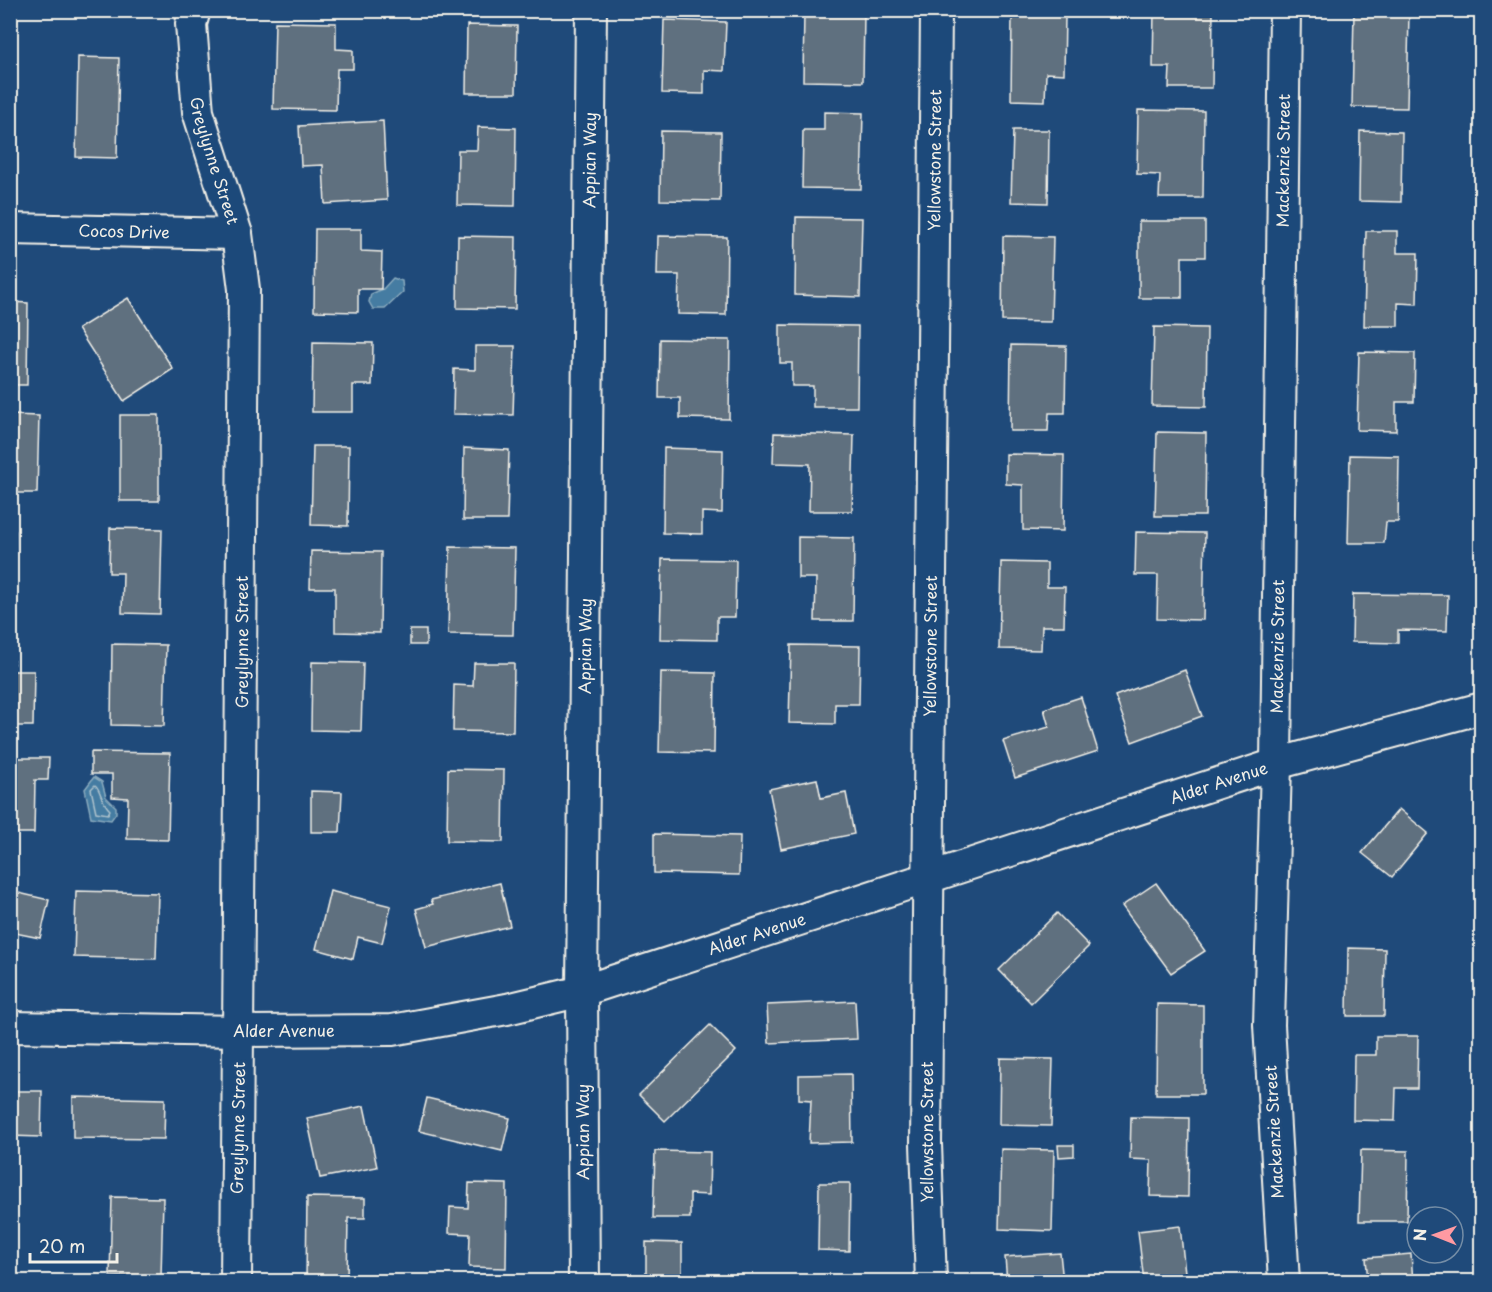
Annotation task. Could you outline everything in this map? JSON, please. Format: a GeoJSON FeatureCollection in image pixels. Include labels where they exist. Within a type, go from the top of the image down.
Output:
{"type":"FeatureCollection","features":[{"type":"Feature","properties":{"kind":"street","name":"Greylynne Street"},"geometry":{"type":"LineString","coordinates":[[195,10],[191,24],[198,112],[237,234],[244,289],[240,1031],[236,1281]]}},
{"type":"Feature","properties":{"kind":"street","name":"Appian Way"},"geometry":{"type":"LineString","coordinates":[[584,1281],[582,991],[591,10]]}},
{"type":"Feature","properties":{"kind":"street","name":"Yellowstone Street"},"geometry":{"type":"LineString","coordinates":[[931,1281],[926,1144],[936,10]]}},
{"type":"Feature","properties":{"kind":"street","name":"Mackenzie Street"},"geometry":{"type":"LineString","coordinates":[[1284,10],[1276,764],[1269,1025],[1284,1281]]}},
{"type":"Feature","properties":{"kind":"street","name":"Cocos Drive"},"geometry":{"type":"LineString","coordinates":[[10,229],[237,234]]}},
{"type":"Feature","properties":{"kind":"street","name":"Alder Avenue"},"geometry":{"type":"LineString","coordinates":[[10,1027],[240,1031],[392,1030],[507,1009],[582,991],[1276,764],[1482,708]]}},
{"type":"Feature","properties":{"kind":"water"},"geometry":{"type":"Polygon","coordinates":[[[393,278],[402,281],[403,292],[385,309],[373,309],[369,302],[371,294],[383,289],[393,278]]]}},
{"type":"Feature","properties":{"kind":"water"},"geometry":{"type":"Polygon","coordinates":[[[94,777],[102,782],[106,797],[116,807],[116,813],[111,820],[91,817],[85,789],[94,777]]]}},
{"type":"Feature","properties":{"kind":"building"},"geometry":{"type":"Polygon","coordinates":[[[1154,10],[1213,10],[1212,88],[1169,88],[1170,67],[1153,67],[1154,10]]]}},
{"type":"Feature","properties":{"kind":"building"},"geometry":{"type":"Polygon","coordinates":[[[804,11],[864,12],[863,82],[803,81],[804,11]]]}},
{"type":"Feature","properties":{"kind":"building"},"geometry":{"type":"Polygon","coordinates":[[[1354,12],[1409,13],[1407,108],[1352,107],[1354,12]]]}},
{"type":"Feature","properties":{"kind":"building"},"geometry":{"type":"Polygon","coordinates":[[[1012,14],[1065,15],[1064,74],[1046,73],[1045,101],[1011,100],[1012,14]]]}},
{"type":"Feature","properties":{"kind":"building"},"geometry":{"type":"Polygon","coordinates":[[[664,20],[726,22],[724,71],[704,70],[704,94],[662,93],[664,20]]]}},
{"type":"Feature","properties":{"kind":"building"},"geometry":{"type":"Polygon","coordinates":[[[275,22],[336,23],[336,49],[353,50],[353,69],[337,69],[336,110],[273,109],[275,22]]]}},
{"type":"Feature","properties":{"kind":"building"},"geometry":{"type":"Polygon","coordinates":[[[467,25],[517,26],[516,93],[466,93],[467,25]]]}},
{"type":"Feature","properties":{"kind":"building"},"geometry":{"type":"Polygon","coordinates":[[[78,57],[119,58],[117,158],[76,157],[78,57]]]}},
{"type":"Feature","properties":{"kind":"building"},"geometry":{"type":"Polygon","coordinates":[[[1138,110],[1204,111],[1203,198],[1159,198],[1160,175],[1137,174],[1138,110]]]}},
{"type":"Feature","properties":{"kind":"building"},"geometry":{"type":"Polygon","coordinates":[[[824,112],[863,113],[861,189],[802,188],[803,130],[824,130],[824,112]]]}},
{"type":"Feature","properties":{"kind":"building"},"geometry":{"type":"Polygon","coordinates":[[[383,121],[387,200],[325,204],[323,165],[301,166],[299,126],[383,121]]]}},
{"type":"Feature","properties":{"kind":"building"},"geometry":{"type":"Polygon","coordinates":[[[478,127],[516,128],[515,206],[457,205],[458,150],[477,150],[478,127]]]}},
{"type":"Feature","properties":{"kind":"building"},"geometry":{"type":"Polygon","coordinates":[[[1013,130],[1049,130],[1048,203],[1011,202],[1013,130]]]}},
{"type":"Feature","properties":{"kind":"building"},"geometry":{"type":"Polygon","coordinates":[[[661,131],[721,132],[720,201],[660,200],[661,131]]]}},
{"type":"Feature","properties":{"kind":"building"},"geometry":{"type":"Polygon","coordinates":[[[1360,131],[1402,132],[1401,202],[1359,201],[1360,131]]]}},
{"type":"Feature","properties":{"kind":"building"},"geometry":{"type":"Polygon","coordinates":[[[796,217],[862,218],[860,297],[795,295],[796,217]]]}},
{"type":"Feature","properties":{"kind":"building"},"geometry":{"type":"Polygon","coordinates":[[[1139,221],[1205,221],[1205,257],[1182,257],[1182,298],[1139,298],[1139,221]]]}},
{"type":"Feature","properties":{"kind":"building"},"geometry":{"type":"Polygon","coordinates":[[[315,229],[361,229],[361,251],[382,252],[381,289],[358,289],[358,312],[314,311],[315,229]]]}},
{"type":"Feature","properties":{"kind":"building"},"geometry":{"type":"Polygon","coordinates":[[[1366,231],[1397,231],[1397,253],[1418,253],[1417,304],[1398,303],[1398,326],[1364,326],[1366,231]]]}},
{"type":"Feature","properties":{"kind":"building"},"geometry":{"type":"Polygon","coordinates":[[[458,236],[516,237],[515,309],[457,308],[458,236]]]}},
{"type":"Feature","properties":{"kind":"building"},"geometry":{"type":"Polygon","coordinates":[[[658,236],[727,237],[726,315],[678,314],[679,275],[657,275],[658,236]]]}},
{"type":"Feature","properties":{"kind":"building"},"geometry":{"type":"Polygon","coordinates":[[[1003,236],[1053,237],[1051,322],[1002,321],[1003,236]]]}},
{"type":"Feature","properties":{"kind":"building"},"geometry":{"type":"Polygon","coordinates":[[[128,298],[173,369],[124,401],[78,329],[128,298]]]}},
{"type":"Feature","properties":{"kind":"building"},"geometry":{"type":"Polygon","coordinates":[[[10,302],[28,303],[27,385],[10,385],[10,302]]]}},
{"type":"Feature","properties":{"kind":"building"},"geometry":{"type":"Polygon","coordinates":[[[780,325],[858,326],[857,407],[813,407],[813,386],[792,386],[792,363],[780,363],[780,325]]]}},
{"type":"Feature","properties":{"kind":"building"},"geometry":{"type":"Polygon","coordinates":[[[1154,327],[1207,328],[1206,407],[1152,406],[1154,327]]]}},
{"type":"Feature","properties":{"kind":"building"},"geometry":{"type":"Polygon","coordinates":[[[660,339],[730,340],[729,419],[680,418],[680,398],[659,398],[660,339]]]}},
{"type":"Feature","properties":{"kind":"building"},"geometry":{"type":"Polygon","coordinates":[[[313,342],[373,343],[372,385],[353,385],[353,412],[312,412],[313,342]]]}},
{"type":"Feature","properties":{"kind":"building"},"geometry":{"type":"Polygon","coordinates":[[[1011,345],[1066,346],[1065,413],[1049,413],[1048,431],[1010,431],[1011,345]]]}},
{"type":"Feature","properties":{"kind":"building"},"geometry":{"type":"Polygon","coordinates":[[[475,346],[515,346],[513,415],[453,414],[454,369],[475,370],[475,346]]]}},
{"type":"Feature","properties":{"kind":"building"},"geometry":{"type":"Polygon","coordinates":[[[1359,352],[1415,353],[1414,402],[1396,402],[1396,431],[1357,430],[1359,352]]]}},
{"type":"Feature","properties":{"kind":"building"},"geometry":{"type":"Polygon","coordinates":[[[10,415],[39,416],[37,493],[10,493],[10,415]]]}},
{"type":"Feature","properties":{"kind":"building"},"geometry":{"type":"Polygon","coordinates":[[[120,415],[159,415],[159,501],[120,501],[120,415]]]}},
{"type":"Feature","properties":{"kind":"building"},"geometry":{"type":"Polygon","coordinates":[[[1157,432],[1206,433],[1205,516],[1155,516],[1157,432]]]}},
{"type":"Feature","properties":{"kind":"building"},"geometry":{"type":"Polygon","coordinates":[[[774,433],[854,435],[852,511],[809,511],[810,464],[773,463],[774,433]]]}},
{"type":"Feature","properties":{"kind":"building"},"geometry":{"type":"Polygon","coordinates":[[[313,446],[349,446],[348,526],[311,525],[313,446]]]}},
{"type":"Feature","properties":{"kind":"building"},"geometry":{"type":"Polygon","coordinates":[[[464,448],[509,450],[507,520],[463,520],[464,448]]]}},
{"type":"Feature","properties":{"kind":"building"},"geometry":{"type":"Polygon","coordinates":[[[664,448],[723,450],[722,513],[702,512],[702,534],[663,533],[664,448]]]}},
{"type":"Feature","properties":{"kind":"building"},"geometry":{"type":"Polygon","coordinates":[[[1006,454],[1064,455],[1063,531],[1023,530],[1023,485],[1006,484],[1006,454]]]}},
{"type":"Feature","properties":{"kind":"building"},"geometry":{"type":"Polygon","coordinates":[[[1350,455],[1399,456],[1398,522],[1386,522],[1384,543],[1348,543],[1350,455]]]}},
{"type":"Feature","properties":{"kind":"building"},"geometry":{"type":"Polygon","coordinates":[[[110,528],[162,529],[160,614],[122,613],[123,573],[109,573],[110,528]]]}},
{"type":"Feature","properties":{"kind":"building"},"geometry":{"type":"Polygon","coordinates":[[[10,531],[15,531],[14,613],[10,612],[10,531]]]}},
{"type":"Feature","properties":{"kind":"building"},"geometry":{"type":"Polygon","coordinates":[[[1136,532],[1205,533],[1203,620],[1157,619],[1158,575],[1135,575],[1136,532]]]}},
{"type":"Feature","properties":{"kind":"building"},"geometry":{"type":"Polygon","coordinates":[[[798,537],[854,538],[853,621],[815,621],[816,578],[798,578],[798,537]]]}},
{"type":"Feature","properties":{"kind":"building"},"geometry":{"type":"Polygon","coordinates":[[[450,547],[515,548],[513,635],[448,634],[450,547]]]}},
{"type":"Feature","properties":{"kind":"building"},"geometry":{"type":"Polygon","coordinates":[[[311,551],[381,552],[380,633],[335,632],[335,588],[310,588],[311,551]]]}},
{"type":"Feature","properties":{"kind":"building"},"geometry":{"type":"Polygon","coordinates":[[[662,559],[736,560],[735,617],[717,617],[717,640],[660,639],[662,559]]]}},
{"type":"Feature","properties":{"kind":"building"},"geometry":{"type":"Polygon","coordinates":[[[1001,562],[1047,563],[1047,587],[1065,587],[1064,626],[1042,626],[1041,650],[999,649],[1001,562]]]}},
{"type":"Feature","properties":{"kind":"building"},"geometry":{"type":"Polygon","coordinates":[[[1482,582],[1482,606],[1476,583],[1482,582]]]}},
{"type":"Feature","properties":{"kind":"building"},"geometry":{"type":"Polygon","coordinates":[[[1353,594],[1448,595],[1447,631],[1398,630],[1398,643],[1352,642],[1353,594]]]}},
{"type":"Feature","properties":{"kind":"building"},"geometry":{"type":"Polygon","coordinates":[[[410,630],[426,630],[426,645],[410,645],[410,630]]]}},
{"type":"Feature","properties":{"kind":"building"},"geometry":{"type":"Polygon","coordinates":[[[10,642],[13,642],[13,671],[34,671],[33,726],[10,726],[10,642]]]}},
{"type":"Feature","properties":{"kind":"building"},"geometry":{"type":"Polygon","coordinates":[[[112,644],[166,645],[164,726],[111,725],[112,644]]]}},
{"type":"Feature","properties":{"kind":"building"},"geometry":{"type":"Polygon","coordinates":[[[791,645],[860,646],[859,704],[835,704],[835,724],[789,723],[791,645]]]}},
{"type":"Feature","properties":{"kind":"building"},"geometry":{"type":"Polygon","coordinates":[[[312,662],[363,663],[361,731],[311,730],[312,662]]]}},
{"type":"Feature","properties":{"kind":"building"},"geometry":{"type":"Polygon","coordinates":[[[474,663],[514,663],[513,732],[453,731],[454,685],[473,686],[474,663]]]}},
{"type":"Feature","properties":{"kind":"building"},"geometry":{"type":"Polygon","coordinates":[[[1185,670],[1202,716],[1132,742],[1115,696],[1185,670]]]}},
{"type":"Feature","properties":{"kind":"building"},"geometry":{"type":"Polygon","coordinates":[[[661,672],[715,673],[714,753],[659,752],[661,672]]]}},
{"type":"Feature","properties":{"kind":"building"},"geometry":{"type":"Polygon","coordinates":[[[1081,697],[1098,751],[1015,778],[1003,741],[1049,727],[1044,709],[1081,697]]]}},
{"type":"Feature","properties":{"kind":"building"},"geometry":{"type":"Polygon","coordinates":[[[91,752],[170,753],[168,840],[127,839],[128,798],[112,797],[112,774],[91,774],[91,752]]]}},
{"type":"Feature","properties":{"kind":"building"},"geometry":{"type":"Polygon","coordinates":[[[10,758],[49,758],[48,780],[35,780],[34,833],[10,833],[10,758]]]}},
{"type":"Feature","properties":{"kind":"building"},"geometry":{"type":"Polygon","coordinates":[[[448,769],[504,770],[503,842],[447,841],[448,769]]]}},
{"type":"Feature","properties":{"kind":"building"},"geometry":{"type":"Polygon","coordinates":[[[817,779],[821,798],[846,793],[854,834],[781,849],[769,789],[817,779]]]}},
{"type":"Feature","properties":{"kind":"building"},"geometry":{"type":"Polygon","coordinates":[[[311,791],[342,792],[340,832],[311,832],[311,791]]]}},
{"type":"Feature","properties":{"kind":"building"},"geometry":{"type":"Polygon","coordinates":[[[1399,809],[1428,833],[1392,877],[1362,853],[1399,809]]]}},
{"type":"Feature","properties":{"kind":"building"},"geometry":{"type":"Polygon","coordinates":[[[654,834],[740,836],[739,875],[654,873],[654,834]]]}},
{"type":"Feature","properties":{"kind":"building"},"geometry":{"type":"Polygon","coordinates":[[[500,883],[510,926],[426,947],[416,909],[433,904],[431,900],[500,883]]]}},
{"type":"Feature","properties":{"kind":"building"},"geometry":{"type":"Polygon","coordinates":[[[1156,883],[1205,951],[1171,973],[1122,906],[1156,883]]]}},
{"type":"Feature","properties":{"kind":"building"},"geometry":{"type":"Polygon","coordinates":[[[10,891],[49,900],[40,938],[10,932],[10,891]]]}},
{"type":"Feature","properties":{"kind":"building"},"geometry":{"type":"Polygon","coordinates":[[[76,891],[158,893],[156,959],[74,957],[76,891]]]}},
{"type":"Feature","properties":{"kind":"building"},"geometry":{"type":"Polygon","coordinates":[[[330,891],[391,906],[382,943],[358,937],[353,959],[316,949],[330,891]]]}},
{"type":"Feature","properties":{"kind":"building"},"geometry":{"type":"Polygon","coordinates":[[[1057,913],[1089,946],[1031,1003],[999,970],[1057,913]]]}},
{"type":"Feature","properties":{"kind":"building"},"geometry":{"type":"Polygon","coordinates":[[[1348,948],[1385,949],[1384,1016],[1347,1016],[1348,948]]]}},
{"type":"Feature","properties":{"kind":"building"},"geometry":{"type":"Polygon","coordinates":[[[855,1001],[857,1039],[769,1043],[767,1005],[855,1001]]]}},
{"type":"Feature","properties":{"kind":"building"},"geometry":{"type":"Polygon","coordinates":[[[1157,1004],[1203,1005],[1203,1094],[1156,1094],[1157,1004]]]}},
{"type":"Feature","properties":{"kind":"building"},"geometry":{"type":"Polygon","coordinates":[[[710,1025],[736,1051],[665,1121],[639,1095],[710,1025]]]}},
{"type":"Feature","properties":{"kind":"building"},"geometry":{"type":"Polygon","coordinates":[[[1376,1036],[1418,1036],[1417,1088],[1396,1088],[1395,1121],[1353,1120],[1354,1055],[1376,1055],[1376,1036]]]}},
{"type":"Feature","properties":{"kind":"building"},"geometry":{"type":"Polygon","coordinates":[[[1000,1058],[1053,1059],[1051,1126],[999,1125],[1000,1058]]]}},
{"type":"Feature","properties":{"kind":"building"},"geometry":{"type":"Polygon","coordinates":[[[851,1074],[852,1142],[809,1143],[811,1100],[799,1099],[799,1075],[851,1074]]]}},
{"type":"Feature","properties":{"kind":"building"},"geometry":{"type":"Polygon","coordinates":[[[10,1091],[42,1091],[41,1137],[10,1136],[10,1091]]]}},
{"type":"Feature","properties":{"kind":"building"},"geometry":{"type":"Polygon","coordinates":[[[73,1097],[165,1099],[164,1139],[73,1138],[73,1097]]]}},
{"type":"Feature","properties":{"kind":"building"},"geometry":{"type":"Polygon","coordinates":[[[427,1098],[510,1118],[502,1151],[419,1131],[427,1098]]]}},
{"type":"Feature","properties":{"kind":"building"},"geometry":{"type":"Polygon","coordinates":[[[364,1106],[377,1167],[320,1178],[307,1118],[364,1106]]]}},
{"type":"Feature","properties":{"kind":"building"},"geometry":{"type":"Polygon","coordinates":[[[1131,1117],[1189,1118],[1188,1197],[1150,1196],[1151,1160],[1130,1159],[1131,1117]]]}},
{"type":"Feature","properties":{"kind":"building"},"geometry":{"type":"Polygon","coordinates":[[[1058,1145],[1074,1145],[1074,1156],[1059,1157],[1058,1145]]]}},
{"type":"Feature","properties":{"kind":"building"},"geometry":{"type":"Polygon","coordinates":[[[1001,1149],[1054,1150],[1052,1231],[999,1229],[1001,1149]]]}},
{"type":"Feature","properties":{"kind":"building"},"geometry":{"type":"Polygon","coordinates":[[[1361,1150],[1408,1151],[1405,1221],[1359,1221],[1361,1150]]]}},
{"type":"Feature","properties":{"kind":"building"},"geometry":{"type":"Polygon","coordinates":[[[655,1151],[710,1152],[709,1195],[690,1194],[690,1218],[653,1218],[655,1151]]]}},
{"type":"Feature","properties":{"kind":"building"},"geometry":{"type":"Polygon","coordinates":[[[469,1183],[507,1184],[506,1268],[469,1267],[470,1234],[449,1233],[450,1207],[468,1208],[469,1183]]]}},
{"type":"Feature","properties":{"kind":"building"},"geometry":{"type":"Polygon","coordinates":[[[819,1183],[850,1183],[849,1251],[818,1250],[819,1183]]]}},
{"type":"Feature","properties":{"kind":"building"},"geometry":{"type":"Polygon","coordinates":[[[112,1197],[163,1198],[161,1277],[110,1276],[112,1197]]]}},
{"type":"Feature","properties":{"kind":"building"},"geometry":{"type":"Polygon","coordinates":[[[307,1197],[365,1198],[365,1218],[348,1218],[347,1282],[306,1282],[307,1197]]]}},
{"type":"Feature","properties":{"kind":"building"},"geometry":{"type":"Polygon","coordinates":[[[1180,1226],[1186,1282],[1144,1282],[1138,1231],[1180,1226]]]}},
{"type":"Feature","properties":{"kind":"building"},"geometry":{"type":"Polygon","coordinates":[[[646,1242],[682,1243],[682,1282],[646,1282],[646,1242]]]}},
{"type":"Feature","properties":{"kind":"building"},"geometry":{"type":"Polygon","coordinates":[[[1060,1253],[1063,1282],[1007,1282],[1005,1257],[1060,1253]]]}},
{"type":"Feature","properties":{"kind":"building"},"geometry":{"type":"Polygon","coordinates":[[[1405,1255],[1405,1265],[1412,1265],[1413,1282],[1368,1282],[1366,1258],[1405,1255]]]}}]}
